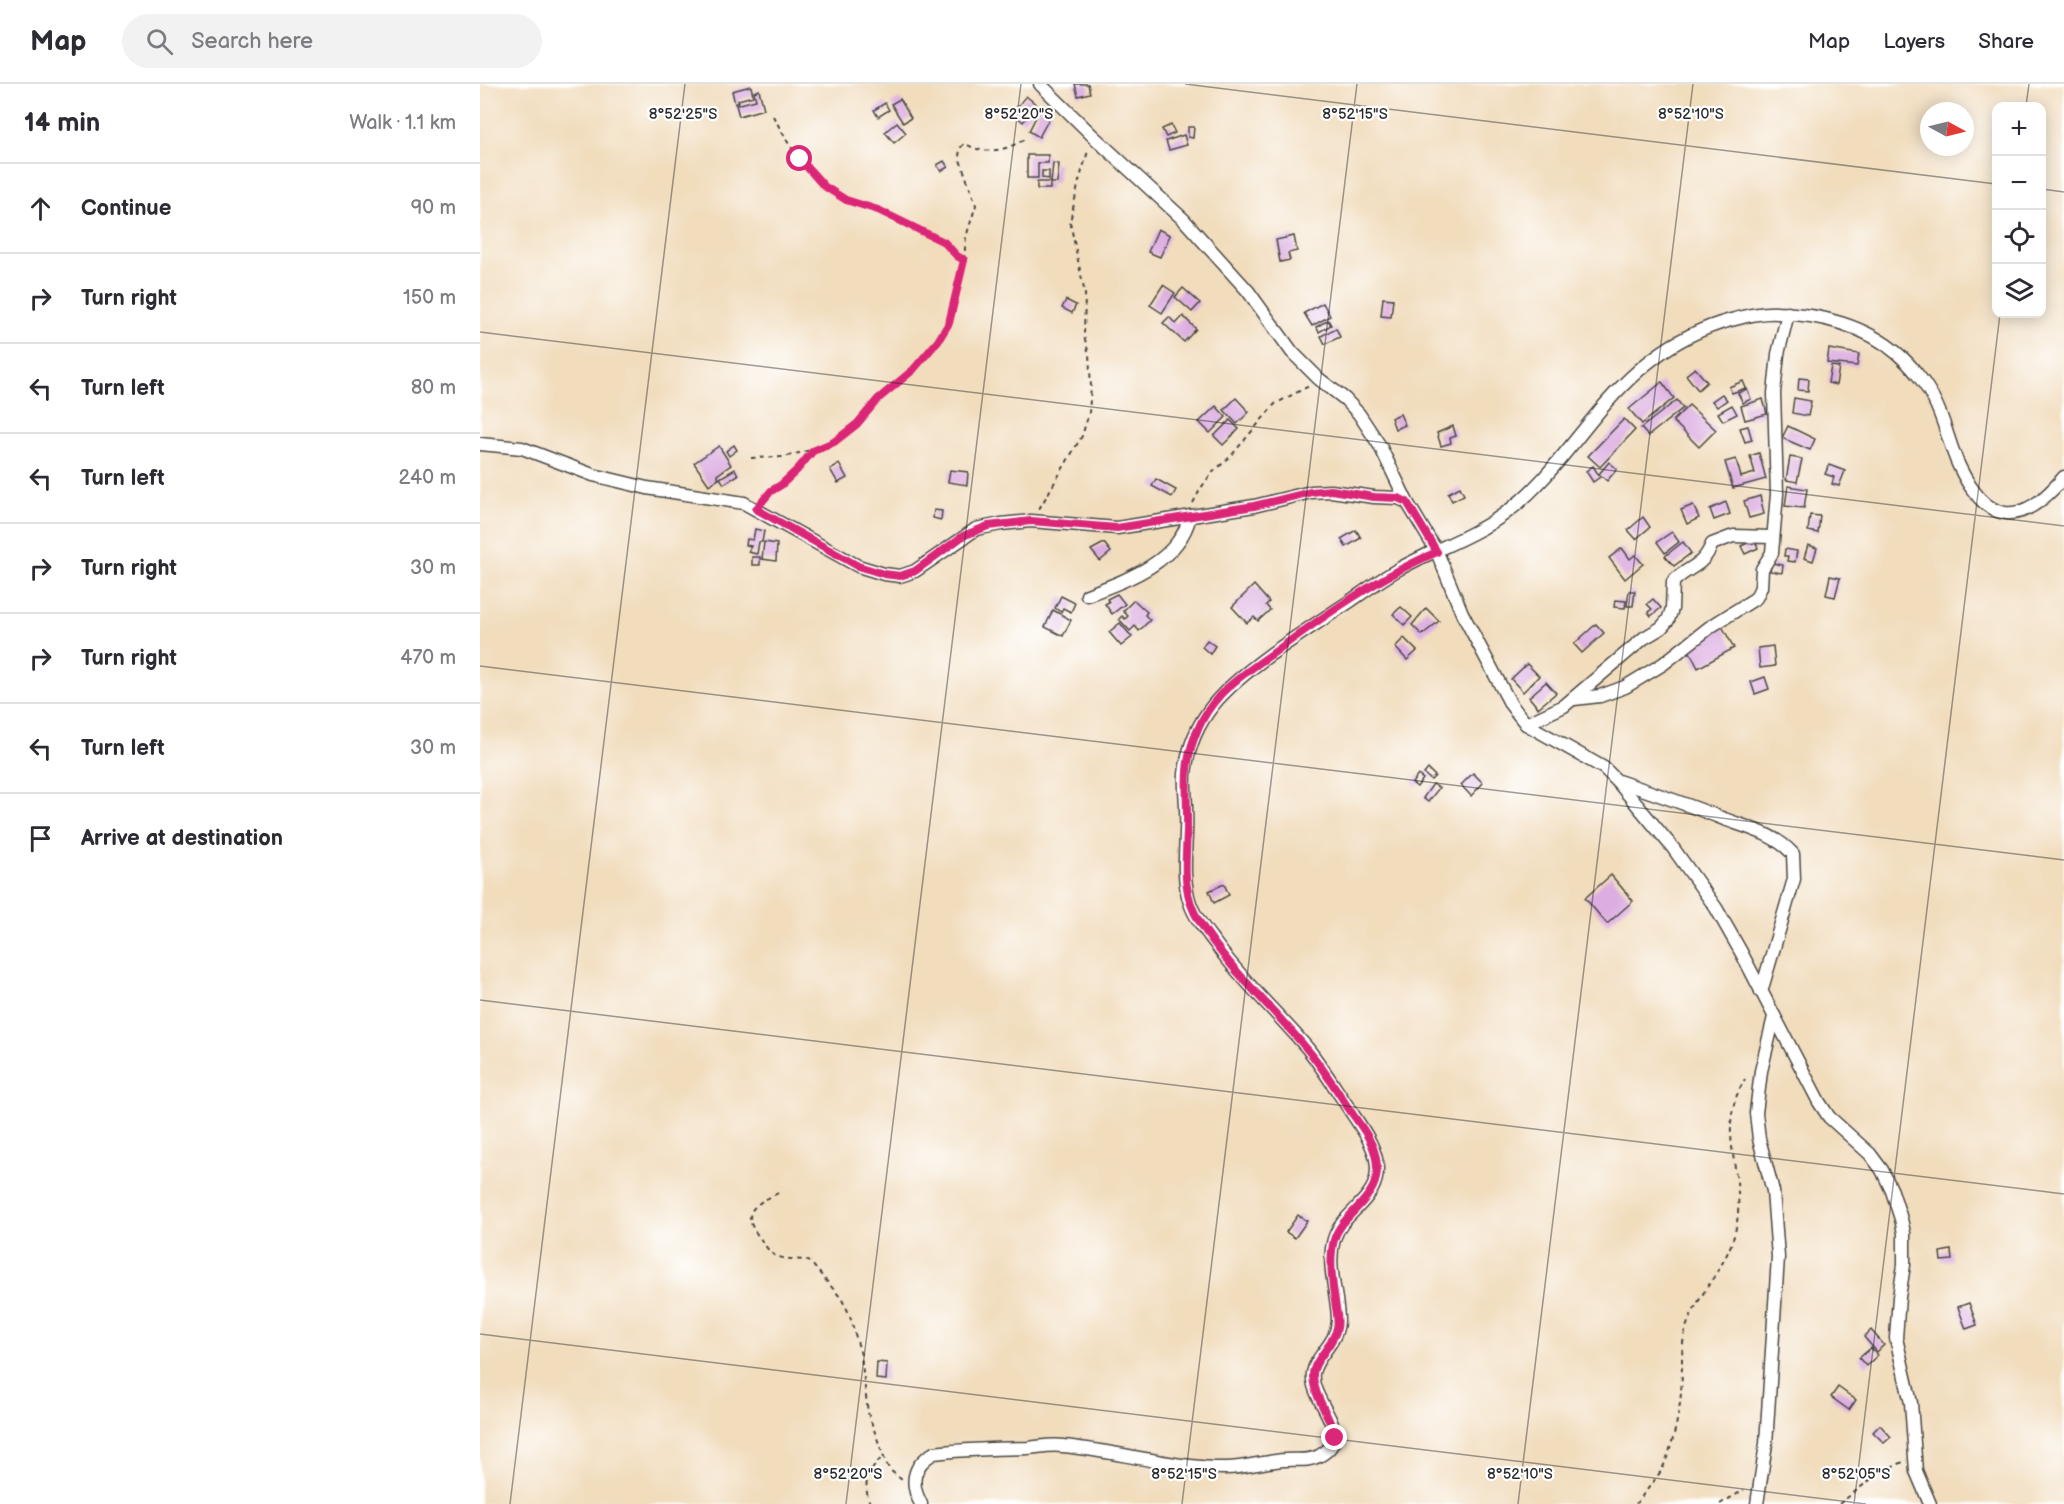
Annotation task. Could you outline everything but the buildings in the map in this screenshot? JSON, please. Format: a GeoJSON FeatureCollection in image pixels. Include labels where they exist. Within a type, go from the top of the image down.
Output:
{"type":"FeatureCollection","features":[{"type":"Feature","properties":{"kind":"street"},"geometry":{"type":"LineString","coordinates":[[1040,84],[1160,197],[1226,265],[1248,291],[1292,352],[1318,379],[1345,399],[1359,414],[1380,446],[1407,502],[1437,552],[1482,654],[1511,705],[1526,724],[1562,746],[1592,760],[1617,781],[1673,848],[1716,908],[1819,1102],[1829,1117],[1870,1154],[1887,1179],[1897,1204],[1905,1246],[1896,1338],[1911,1403],[1918,1478],[1930,1504]]}},
{"type":"Feature","properties":{"kind":"street"},"geometry":{"type":"LineString","coordinates":[[921,1504],[914,1489],[915,1477],[923,1461],[934,1453],[1057,1445],[1220,1468],[1237,1468],[1286,1460],[1305,1461],[1323,1455],[1335,1438],[1333,1425],[1319,1398],[1313,1378],[1313,1369],[1334,1340],[1338,1326],[1332,1284],[1334,1241],[1340,1228],[1362,1205],[1371,1191],[1377,1171],[1375,1154],[1365,1133],[1320,1065],[1221,952],[1199,921],[1189,902],[1185,876],[1187,831],[1185,775],[1199,727],[1221,693],[1300,634],[1397,570],[1473,534],[1506,513],[1544,479],[1597,413],[1637,371],[1672,343],[1706,327],[1752,315],[1788,314],[1819,317],[1854,328],[1882,342],[1900,355],[1934,400],[1960,468],[1979,499],[1991,510],[2002,514],[2016,513],[2038,502],[2064,477]]}},
{"type":"Feature","properties":{"kind":"street"},"geometry":{"type":"LineString","coordinates":[[1574,699],[1600,696],[1625,687],[1663,664],[1698,635],[1756,597],[1761,587],[1762,569],[1772,553],[1777,494],[1774,393],[1778,354],[1788,314]]}},
{"type":"Feature","properties":{"kind":"street"},"geometry":{"type":"LineString","coordinates":[[480,444],[522,448],[593,475],[647,488],[744,503],[858,566],[900,576],[915,571],[976,529],[994,525],[1031,521],[1117,528],[1331,490],[1374,497],[1398,498],[1407,502]]}},
{"type":"Feature","properties":{"kind":"street"},"geometry":{"type":"LineString","coordinates":[[1087,595],[1140,573],[1165,555],[1181,540],[1190,516]]}},
{"type":"Feature","properties":{"kind":"street"},"geometry":{"type":"LineString","coordinates":[[1526,724],[1555,712],[1574,699],[1644,638],[1661,628],[1668,620],[1672,609],[1673,582],[1679,575],[1703,561],[1712,544],[1733,536],[1773,537]]}},
{"type":"Feature","properties":{"kind":"street"},"geometry":{"type":"LineString","coordinates":[[1617,781],[1684,802],[1765,834],[1785,845],[1793,854],[1794,879],[1761,992]]}},
{"type":"Feature","properties":{"kind":"street"},"geometry":{"type":"LineString","coordinates":[[1758,1504],[1766,1444],[1778,1257],[1773,1191],[1762,1156],[1756,1113],[1761,1071],[1774,1017]]}},
{"type":"Feature","properties":{"kind":"path"},"geometry":{"type":"LineString","coordinates":[[773,116],[790,146],[824,186],[846,200],[878,210],[944,242],[964,260]]}},
{"type":"Feature","properties":{"kind":"path"},"geometry":{"type":"LineString","coordinates":[[1031,521],[1077,445],[1089,413],[1091,387],[1089,354],[1084,336],[1085,294],[1070,222],[1079,181],[1094,137]]}},
{"type":"Feature","properties":{"kind":"path"},"geometry":{"type":"LineString","coordinates":[[751,458],[784,457],[834,442],[857,424],[878,399],[913,370],[938,341],[949,323],[964,260],[966,237],[976,205],[960,157],[960,148],[966,144],[972,148],[999,150],[1011,148],[1025,139]]}},
{"type":"Feature","properties":{"kind":"path"},"geometry":{"type":"LineString","coordinates":[[1190,516],[1201,488],[1211,474],[1231,456],[1275,404],[1301,391],[1318,379]]}},
{"type":"Feature","properties":{"kind":"path"},"geometry":{"type":"LineString","coordinates":[[756,509],[771,491],[797,470],[816,448]]}},
{"type":"Feature","properties":{"kind":"path"},"geometry":{"type":"LineString","coordinates":[[1636,1504],[1662,1469],[1667,1456],[1680,1404],[1682,1354],[1686,1329],[1696,1306],[1725,1261],[1735,1235],[1739,1204],[1730,1121],[1736,1096],[1749,1073]]}},
{"type":"Feature","properties":{"kind":"path"},"geometry":{"type":"LineString","coordinates":[[778,1193],[750,1212],[750,1223],[753,1230],[774,1255],[807,1260],[811,1263],[845,1304],[861,1355],[868,1413],[890,1470],[914,1489]]}},
{"type":"Feature","properties":{"kind":"path"},"geometry":{"type":"LineString","coordinates":[[870,1504],[866,1482],[869,1473],[884,1455]]}},
{"type":"Feature","properties":{"kind":"path"},"geometry":{"type":"LineString","coordinates":[[1839,1504],[1884,1470],[1915,1459]]}},
{"type":"Feature","properties":{"kind":"path"},"geometry":{"type":"LineString","coordinates":[[1720,1504],[1760,1481]]}},
{"type":"Feature","properties":{"kind":"route"},"geometry":{"type":"LineString","coordinates":[[800,159],[824,186],[846,200],[878,210],[944,242],[964,260],[949,323],[938,341],[913,370],[878,399],[857,424],[834,442],[816,448],[790,477],[764,498],[756,509],[773,520],[858,566],[900,576],[915,571],[963,536],[988,526],[1031,521],[1117,528],[1254,506],[1311,492],[1331,490],[1374,497],[1398,498],[1407,502],[1437,552],[1397,570],[1300,634],[1221,693],[1199,727],[1185,775],[1187,831],[1185,876],[1189,902],[1199,921],[1221,952],[1307,1048],[1327,1074],[1365,1133],[1375,1154],[1377,1171],[1371,1191],[1362,1205],[1340,1228],[1334,1241],[1332,1284],[1338,1326],[1334,1340],[1313,1369],[1313,1378],[1319,1398],[1333,1425],[1335,1438]]}}]}
